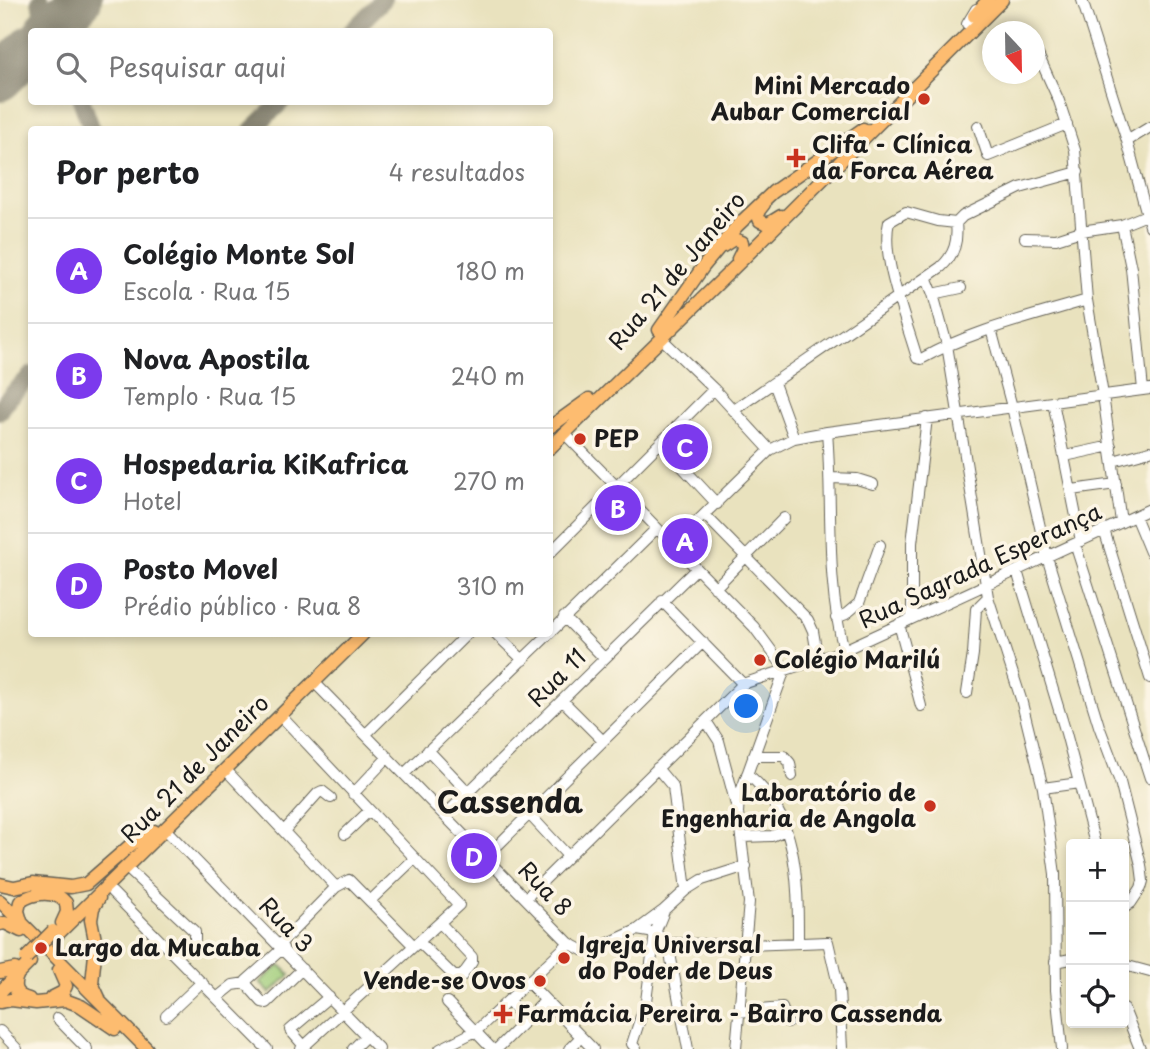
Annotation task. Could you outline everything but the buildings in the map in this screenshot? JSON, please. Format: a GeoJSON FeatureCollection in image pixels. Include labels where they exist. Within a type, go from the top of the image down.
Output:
{"type":"FeatureCollection","features":[{"type":"Feature","properties":{"kind":"main road","name":"Rua 21 de Janeiro"},"geometry":{"type":"LineString","coordinates":[[553,425],[590,399],[667,321],[710,257],[755,209],[863,128],[989,0]]}},
{"type":"Feature","properties":{"kind":"main road","name":"Rua 21 de Janeiro"},"geometry":{"type":"LineString","coordinates":[[553,445],[1002,0]]}},
{"type":"Feature","properties":{"kind":"main road"},"geometry":{"type":"LineString","coordinates":[[793,178],[760,209],[757,214],[760,221],[768,224],[774,222],[810,192]]}},
{"type":"Feature","properties":{"kind":"main road"},"geometry":{"type":"LineString","coordinates":[[710,257],[730,240],[742,242],[742,253],[725,276]]}},
{"type":"Feature","properties":{"kind":"main road","name":"Rua 21 de Janeiro"},"geometry":{"type":"LineString","coordinates":[[59,929],[351,637]]}},
{"type":"Feature","properties":{"kind":"main road","name":"Rua 21 de Janeiro"},"geometry":{"type":"LineString","coordinates":[[59,929],[145,849],[160,830],[360,637]]}},
{"type":"Feature","properties":{"kind":"main road"},"geometry":{"type":"LineString","coordinates":[[0,884],[15,887],[44,882],[71,887],[86,884],[132,843],[160,830]]}},
{"type":"Feature","properties":{"kind":"main road"},"geometry":{"type":"LineString","coordinates":[[109,1012],[92,983],[96,944],[90,920],[91,913],[101,896],[145,849]]}},
{"type":"Feature","properties":{"kind":"main road"},"geometry":{"type":"LineString","coordinates":[[0,985],[59,929],[67,912],[66,903],[59,896],[40,894],[25,898],[18,906],[23,929]]}},
{"type":"Feature","properties":{"kind":"main road"},"geometry":{"type":"LineString","coordinates":[[0,901],[136,1049]]}},
{"type":"Feature","properties":{"kind":"main road"},"geometry":{"type":"LineString","coordinates":[[0,910],[23,929]]}},
{"type":"Feature","properties":{"kind":"main road"},"geometry":{"type":"LineString","coordinates":[[0,924],[23,929]]}},
{"type":"Feature","properties":{"kind":"main road"},"geometry":{"type":"LineString","coordinates":[[59,929],[78,924],[86,925],[94,945],[88,970],[76,973],[61,968]]}},
{"type":"Feature","properties":{"kind":"main road"},"geometry":{"type":"LineString","coordinates":[[17,971],[16,991],[24,998],[53,998],[64,992],[66,983],[61,968]]}},
{"type":"Feature","properties":{"kind":"main road"},"geometry":{"type":"LineString","coordinates":[[61,968],[147,1049]]}},
{"type":"Feature","properties":{"kind":"main road"},"geometry":{"type":"LineString","coordinates":[[0,972],[17,971]]}},
{"type":"Feature","properties":{"kind":"main road"},"geometry":{"type":"LineString","coordinates":[[0,992],[17,971]]}},
{"type":"Feature","properties":{"kind":"main road"},"geometry":{"type":"LineString","coordinates":[[0,1002],[11,1000],[36,1003],[65,1000],[81,1006],[115,1029]]}},
{"type":"Feature","properties":{"kind":"street"},"geometry":{"type":"LineString","coordinates":[[970,20],[982,0]]}},
{"type":"Feature","properties":{"kind":"street"},"geometry":{"type":"LineString","coordinates":[[1025,238],[1056,239],[1081,231],[1149,218],[1082,0]]}},
{"type":"Feature","properties":{"kind":"street"},"geometry":{"type":"LineString","coordinates":[[1045,71],[1067,124],[1078,172],[1087,300],[1121,522]]}},
{"type":"Feature","properties":{"kind":"street"},"geometry":{"type":"LineString","coordinates":[[978,127],[988,156],[1067,124]]}},
{"type":"Feature","properties":{"kind":"street"},"geometry":{"type":"LineString","coordinates":[[1127,141],[1150,127]]}},
{"type":"Feature","properties":{"kind":"street"},"geometry":{"type":"LineString","coordinates":[[1078,172],[1020,188],[970,211],[956,223],[906,212],[894,216],[889,222],[888,247],[916,358],[921,359],[947,345],[991,329],[1087,300]]}},
{"type":"Feature","properties":{"kind":"street"},"geometry":{"type":"LineString","coordinates":[[734,410],[899,295],[927,279],[948,261],[954,252],[956,223]]}},
{"type":"Feature","properties":{"kind":"street"},"geometry":{"type":"LineString","coordinates":[[672,545],[770,450],[794,438],[1147,389],[1131,268],[1122,225]]}},
{"type":"Feature","properties":{"kind":"street"},"geometry":{"type":"LineString","coordinates":[[927,279],[947,345],[988,597],[1021,699],[1043,788],[1055,874],[1055,962],[1062,1049]]}},
{"type":"Feature","properties":{"kind":"street"},"geometry":{"type":"LineString","coordinates":[[933,294],[961,288]]}},
{"type":"Feature","properties":{"kind":"street"},"geometry":{"type":"LineString","coordinates":[[991,329],[1047,557],[1146,871],[1137,895],[1129,903]]}},
{"type":"Feature","properties":{"kind":"street"},"geometry":{"type":"LineString","coordinates":[[662,338],[770,450]]}},
{"type":"Feature","properties":{"kind":"street"},"geometry":{"type":"LineString","coordinates":[[774,383],[794,438]]}},
{"type":"Feature","properties":{"kind":"street"},"geometry":{"type":"LineString","coordinates":[[553,550],[714,389]]}},
{"type":"Feature","properties":{"kind":"street"},"geometry":{"type":"LineString","coordinates":[[1053,402],[1072,490],[1078,542],[1150,778]]}},
{"type":"Feature","properties":{"kind":"street"},"geometry":{"type":"LineString","coordinates":[[912,618],[912,542],[927,418]]}},
{"type":"Feature","properties":{"kind":"street"},"geometry":{"type":"LineString","coordinates":[[827,432],[831,478],[832,593],[844,650]]}},
{"type":"Feature","properties":{"kind":"street"},"geometry":{"type":"LineString","coordinates":[[564,433],[762,637],[785,669],[740,791],[738,813]]}},
{"type":"Feature","properties":{"kind":"street"},"geometry":{"type":"LineString","coordinates":[[660,443],[717,504]]}},
{"type":"Feature","properties":{"kind":"street"},"geometry":{"type":"LineString","coordinates":[[1065,456],[1111,446]]}},
{"type":"Feature","properties":{"kind":"street"},"geometry":{"type":"LineString","coordinates":[[1113,461],[1150,451]]}},
{"type":"Feature","properties":{"kind":"street"},"geometry":{"type":"LineString","coordinates":[[831,478],[857,479],[873,484]]}},
{"type":"Feature","properties":{"kind":"street"},"geometry":{"type":"LineString","coordinates":[[1072,490],[1116,484]]}},
{"type":"Feature","properties":{"kind":"street","name":"Rua Sagrada Esperança"},"geometry":{"type":"LineString","coordinates":[[743,684],[844,650],[1150,509]]}},
{"type":"Feature","properties":{"kind":"street"},"geometry":{"type":"LineString","coordinates":[[705,515],[808,620],[813,631],[818,660]]}},
{"type":"Feature","properties":{"kind":"street"},"geometry":{"type":"LineString","coordinates":[[1135,516],[1150,552]]}},
{"type":"Feature","properties":{"kind":"street"},"geometry":{"type":"LineString","coordinates":[[715,588],[784,518]]}},
{"type":"Feature","properties":{"kind":"street"},"geometry":{"type":"LineString","coordinates":[[553,629],[656,529]]}},
{"type":"Feature","properties":{"kind":"street"},"geometry":{"type":"LineString","coordinates":[[1104,530],[1150,678]]}},
{"type":"Feature","properties":{"kind":"street"},"geometry":{"type":"LineString","coordinates":[[836,618],[846,614],[859,603],[880,545]]}},
{"type":"Feature","properties":{"kind":"street","name":"Rua 11"},"geometry":{"type":"LineString","coordinates":[[445,815],[696,569]]}},
{"type":"Feature","properties":{"kind":"street"},"geometry":{"type":"LineString","coordinates":[[1017,571],[1094,839]]}},
{"type":"Feature","properties":{"kind":"street"},"geometry":{"type":"LineString","coordinates":[[967,693],[976,609],[988,597]]}},
{"type":"Feature","properties":{"kind":"street"},"geometry":{"type":"LineString","coordinates":[[526,898],[743,684],[662,601]]}},
{"type":"Feature","properties":{"kind":"street"},"geometry":{"type":"LineString","coordinates":[[564,617],[604,658]]}},
{"type":"Feature","properties":{"kind":"street"},"geometry":{"type":"LineString","coordinates":[[899,624],[921,706]]}},
{"type":"Feature","properties":{"kind":"street"},"geometry":{"type":"LineString","coordinates":[[366,734],[464,637]]}},
{"type":"Feature","properties":{"kind":"street"},"geometry":{"type":"LineString","coordinates":[[499,637],[523,660]]}},
{"type":"Feature","properties":{"kind":"street"},"geometry":{"type":"LineString","coordinates":[[404,774],[545,637]]}},
{"type":"Feature","properties":{"kind":"street"},"geometry":{"type":"LineString","coordinates":[[486,856],[702,642]]}},
{"type":"Feature","properties":{"kind":"street","name":"Rua 8"},"geometry":{"type":"LineString","coordinates":[[314,682],[569,943],[476,1031],[440,1049]]}},
{"type":"Feature","properties":{"kind":"street"},"geometry":{"type":"LineString","coordinates":[[563,701],[603,741]]}},
{"type":"Feature","properties":{"kind":"street"},"geometry":{"type":"LineString","coordinates":[[280,715],[458,903],[458,908],[441,924],[303,1048],[290,1030],[329,997]]}},
{"type":"Feature","properties":{"kind":"street"},"geometry":{"type":"LineString","coordinates":[[706,721],[719,741],[738,813],[746,866],[749,902],[736,1049]]}},
{"type":"Feature","properties":{"kind":"street"},"geometry":{"type":"LineString","coordinates":[[428,750],[468,792]]}},
{"type":"Feature","properties":{"kind":"street"},"geometry":{"type":"LineString","coordinates":[[754,756],[784,756],[790,763],[792,776]]}},
{"type":"Feature","properties":{"kind":"street"},"geometry":{"type":"LineString","coordinates":[[353,794],[388,757]]}},
{"type":"Feature","properties":{"kind":"street"},"geometry":{"type":"LineString","coordinates":[[657,768],[673,787],[686,890]]}},
{"type":"Feature","properties":{"kind":"street"},"geometry":{"type":"LineString","coordinates":[[225,769],[337,887]]}},
{"type":"Feature","properties":{"kind":"street"},"geometry":{"type":"LineString","coordinates":[[747,774],[766,792],[793,849],[798,898],[798,942]]}},
{"type":"Feature","properties":{"kind":"street"},"geometry":{"type":"LineString","coordinates":[[1043,788],[1079,783]]}},
{"type":"Feature","properties":{"kind":"street"},"geometry":{"type":"LineString","coordinates":[[284,831],[318,793],[322,791],[331,798]]}},
{"type":"Feature","properties":{"kind":"street"},"geometry":{"type":"LineString","coordinates":[[345,834],[369,811]]}},
{"type":"Feature","properties":{"kind":"street"},"geometry":{"type":"LineString","coordinates":[[528,814],[568,856]]}},
{"type":"Feature","properties":{"kind":"street","name":"Rua 3"},"geometry":{"type":"LineString","coordinates":[[160,830],[281,946],[379,1049]]}},
{"type":"Feature","properties":{"kind":"street"},"geometry":{"type":"LineString","coordinates":[[742,837],[772,836],[786,830]]}},
{"type":"Feature","properties":{"kind":"street"},"geometry":{"type":"LineString","coordinates":[[371,900],[415,858]]}},
{"type":"Feature","properties":{"kind":"street"},"geometry":{"type":"LineString","coordinates":[[569,943],[582,950],[591,951],[637,930],[686,890],[706,878],[746,866]]}},
{"type":"Feature","properties":{"kind":"street"},"geometry":{"type":"LineString","coordinates":[[131,872],[195,932],[195,940]]}},
{"type":"Feature","properties":{"kind":"street"},"geometry":{"type":"LineString","coordinates":[[218,998],[233,985],[246,983],[337,887],[349,880],[454,976],[462,976],[472,962],[472,957],[441,924]]}},
{"type":"Feature","properties":{"kind":"street"},"geometry":{"type":"LineString","coordinates":[[112,892],[267,1049]]}},
{"type":"Feature","properties":{"kind":"street"},"geometry":{"type":"LineString","coordinates":[[632,1047],[646,1001],[655,933],[664,910]]}},
{"type":"Feature","properties":{"kind":"street"},"geometry":{"type":"LineString","coordinates":[[637,930],[655,933],[668,943],[744,945],[824,940],[829,946],[838,989],[842,1049]]}},
{"type":"Feature","properties":{"kind":"street"},"geometry":{"type":"LineString","coordinates":[[668,943],[688,1049]]}},
{"type":"Feature","properties":{"kind":"street"},"geometry":{"type":"LineString","coordinates":[[1055,962],[1066,960]]}},
{"type":"Feature","properties":{"kind":"street"},"geometry":{"type":"LineString","coordinates":[[1129,966],[1150,972]]}},
{"type":"Feature","properties":{"kind":"street"},"geometry":{"type":"LineString","coordinates":[[246,983],[262,1002],[267,1003],[302,969]]}},
{"type":"Feature","properties":{"kind":"street"},"geometry":{"type":"LineString","coordinates":[[166,1016],[202,982]]}},
{"type":"Feature","properties":{"kind":"street"},"geometry":{"type":"LineString","coordinates":[[528,982],[593,1049]]}},
{"type":"Feature","properties":{"kind":"street"},"geometry":{"type":"LineString","coordinates":[[508,1001],[526,1020]]}},
{"type":"Feature","properties":{"kind":"street"},"geometry":{"type":"LineString","coordinates":[[447,1002],[495,1049],[545,1001]]}},
{"type":"Feature","properties":{"kind":"street"},"geometry":{"type":"LineString","coordinates":[[738,1012],[782,1008],[788,1023]]}},
{"type":"Feature","properties":{"kind":"street"},"geometry":{"type":"LineString","coordinates":[[57,1018],[87,1049]]}},
{"type":"Feature","properties":{"kind":"street"},"geometry":{"type":"LineString","coordinates":[[1129,1022],[1140,1049]]}},
{"type":"Feature","properties":{"kind":"street"},"geometry":{"type":"LineString","coordinates":[[11,1024],[1,1032],[17,1049]]}},
{"type":"Feature","properties":{"kind":"street"},"geometry":{"type":"LineString","coordinates":[[353,1049],[366,1036]]}},
{"type":"Feature","properties":{"kind":"street"},"geometry":{"type":"LineString","coordinates":[[569,1049],[581,1037]]}},
{"type":"Feature","properties":{"kind":"green space"},"geometry":{"type":"Polygon","coordinates":[[[280,965],[290,975],[270,993],[260,982],[280,965]]]}},
{"type":"Feature","properties":{"kind":"taxiway"},"geometry":{"type":"LineString","coordinates":[[38,28],[42,12],[40,0]]}},
{"type":"Feature","properties":{"kind":"taxiway"},"geometry":{"type":"LineString","coordinates":[[68,28],[73,11],[81,0]]}},
{"type":"Feature","properties":{"kind":"taxiway"},"geometry":{"type":"LineString","coordinates":[[355,28],[383,0]]}},
{"type":"Feature","properties":{"kind":"taxiway"},"geometry":{"type":"LineString","coordinates":[[6,72],[28,46]]}},
{"type":"Feature","properties":{"kind":"taxiway"},"geometry":{"type":"LineString","coordinates":[[83,105],[91,126]]}},
{"type":"Feature","properties":{"kind":"taxiway"},"geometry":{"type":"LineString","coordinates":[[256,126],[278,105]]}},
{"type":"Feature","properties":{"kind":"taxiway"},"geometry":{"type":"LineString","coordinates":[[0,411],[8,398],[28,379]]}},
{"type":"Feature","properties":{"kind":"runway"},"geometry":{"type":"LineString","coordinates":[[51,28],[79,0]]}},
{"type":"Feature","properties":{"kind":"runway"},"geometry":{"type":"LineString","coordinates":[[0,78],[28,51]]}},
{"type":"Feature","properties":{"kind":"place","name":"Mini Mercado Aubar Comercial"},"geometry":{"type":"Point","coordinates":[924,99]}},
{"type":"Feature","properties":{"kind":"place","name":"Clifa - Clínica da Forca Aérea"},"geometry":{"type":"Point","coordinates":[796,158]}},
{"type":"Feature","properties":{"kind":"place","name":"PEP"},"geometry":{"type":"Point","coordinates":[580,439]}},
{"type":"Feature","properties":{"kind":"place","name":"Hospedaria KiKafrica"},"geometry":{"type":"Point","coordinates":[685,447]}},
{"type":"Feature","properties":{"kind":"place","name":"Nova Apostila"},"geometry":{"type":"Point","coordinates":[618,508]}},
{"type":"Feature","properties":{"kind":"place","name":"Colégio Monte Sol"},"geometry":{"type":"Point","coordinates":[685,541]}},
{"type":"Feature","properties":{"kind":"place","name":"Colégio Marilú"},"geometry":{"type":"Point","coordinates":[760,660]}},
{"type":"Feature","properties":{"kind":"place","name":"Laboratório de Engenharia de Angola"},"geometry":{"type":"Point","coordinates":[930,806]}},
{"type":"Feature","properties":{"kind":"place","name":"Posto Movel"},"geometry":{"type":"Point","coordinates":[474,856]}},
{"type":"Feature","properties":{"kind":"place","name":"Largo da Mucaba"},"geometry":{"type":"Point","coordinates":[41,948]}},
{"type":"Feature","properties":{"kind":"place","name":"Igreja Universal do Poder de Deus"},"geometry":{"type":"Point","coordinates":[564,958]}},
{"type":"Feature","properties":{"kind":"place","name":"Vende-se Ovos"},"geometry":{"type":"Point","coordinates":[540,981]}},
{"type":"Feature","properties":{"kind":"place","name":"Farmácia Pereira - Bairro Cassenda"},"geometry":{"type":"Point","coordinates":[503,1014]}},
{"type":"Feature","properties":{"kind":"district","name":"Cassenda"},"geometry":{"type":"Point","coordinates":[510,803]}}]}
